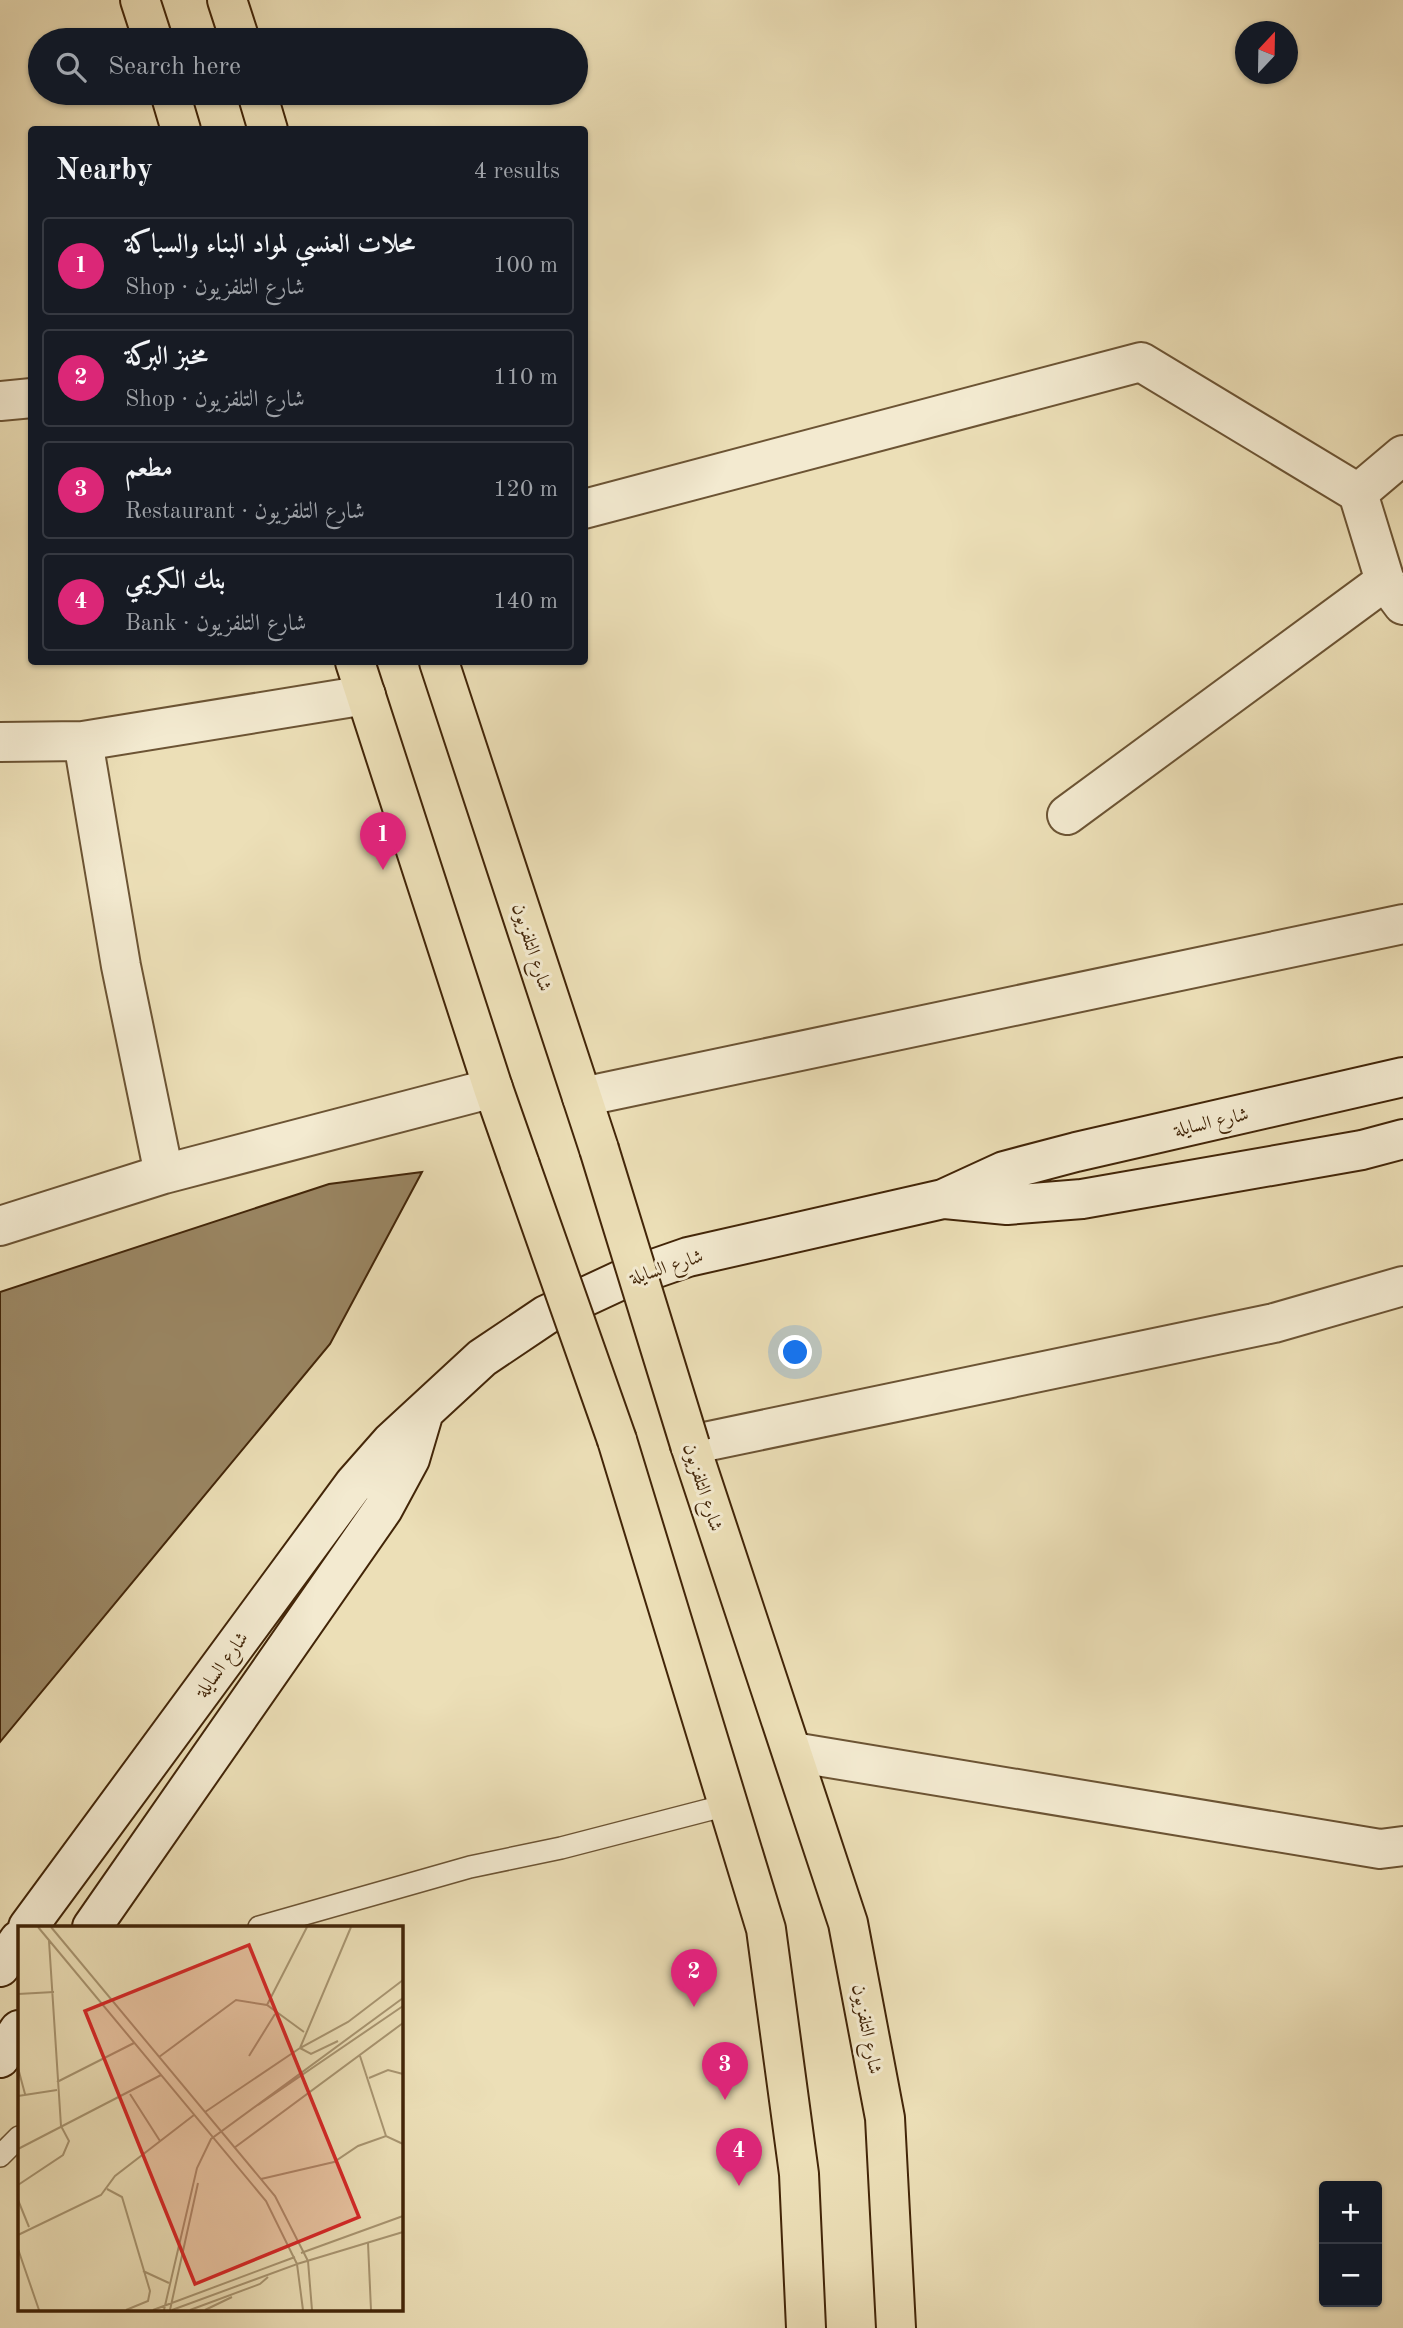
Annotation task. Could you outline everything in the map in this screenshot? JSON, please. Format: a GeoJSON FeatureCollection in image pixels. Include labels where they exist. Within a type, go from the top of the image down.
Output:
{"type":"FeatureCollection","features":[{"type":"Feature","properties":{"kind":"main road"},"geometry":{"type":"LineString","coordinates":[[140,0],[149,28]]}},
{"type":"Feature","properties":{"kind":"main road"},"geometry":{"type":"LineString","coordinates":[[227,0],[236,28]]}},
{"type":"Feature","properties":{"kind":"main road"},"geometry":{"type":"LineString","coordinates":[[174,105],[180,126]]}},
{"type":"Feature","properties":{"kind":"main road"},"geometry":{"type":"LineString","coordinates":[[261,105],[267,126]]}},
{"type":"Feature","properties":{"kind":"main road","name":"شارع التلفزيون"},"geometry":{"type":"LineString","coordinates":[[440,665],[599,1149],[690,1445],[848,1923],[885,2118],[896,2328]]}},
{"type":"Feature","properties":{"kind":"main road"},"geometry":{"type":"LineString","coordinates":[[361,678],[493,1088],[617,1440],[766,1929],[799,2174],[806,2328]]}},
{"type":"Feature","properties":{"kind":"street"},"geometry":{"type":"LineString","coordinates":[[588,508],[1141,362],[1359,493],[1394,593],[1067,815]]}},
{"type":"Feature","properties":{"kind":"street"},"geometry":{"type":"LineString","coordinates":[[0,401],[28,398]]}},
{"type":"Feature","properties":{"kind":"street"},"geometry":{"type":"LineString","coordinates":[[1359,493],[1403,455]]}},
{"type":"Feature","properties":{"kind":"street"},"geometry":{"type":"LineString","coordinates":[[0,742],[83,741],[361,678]]}},
{"type":"Feature","properties":{"kind":"street"},"geometry":{"type":"LineString","coordinates":[[83,741],[121,966],[164,1174]]}},
{"type":"Feature","properties":{"kind":"street"},"geometry":{"type":"LineString","coordinates":[[582,1097],[1403,924]]}},
{"type":"Feature","properties":{"kind":"street","name":"شارع السايلة"},"geometry":{"type":"LineString","coordinates":[[29,1926],[354,1484],[391,1442],[425,1410],[493,1351],[546,1315],[618,1281],[701,1254],[943,1199],[1004,1171],[1076,1152],[1403,1077]]}},
{"type":"Feature","properties":{"kind":"street"},"geometry":{"type":"LineString","coordinates":[[0,1226],[164,1174],[493,1088]]}},
{"type":"Feature","properties":{"kind":"street","name":"شارع السايلة"},"geometry":{"type":"LineString","coordinates":[[943,1199],[1007,1205],[1082,1199],[1362,1150],[1403,1139]]}},
{"type":"Feature","properties":{"kind":"street"},"geometry":{"type":"LineString","coordinates":[[690,1445],[1274,1323],[1403,1286]]}},
{"type":"Feature","properties":{"kind":"street"},"geometry":{"type":"LineString","coordinates":[[93,1926],[383,1509],[410,1459],[425,1410]]}},
{"type":"Feature","properties":{"kind":"street"},"geometry":{"type":"LineString","coordinates":[[793,1752],[1380,1849],[1403,1846]]}},
{"type":"Feature","properties":{"kind":"street"},"geometry":{"type":"LineString","coordinates":[[0,1967],[18,1941]]}},
{"type":"Feature","properties":{"kind":"street"},"geometry":{"type":"LineString","coordinates":[[0,2058],[18,2031]]}},
{"type":"Feature","properties":{"kind":"lane"},"geometry":{"type":"LineString","coordinates":[[263,1926],[470,1867],[561,1848],[727,1805]]}},
{"type":"Feature","properties":{"kind":"lane"},"geometry":{"type":"LineString","coordinates":[[0,2156],[18,2138]]}},
{"type":"Feature","properties":{"kind":"building"},"geometry":{"type":"Polygon","coordinates":[[[422,1172],[330,1344],[0,1742],[0,1292],[329,1184],[422,1172]]]}},
{"type":"Feature","properties":{"kind":"place","name":"محلات العنسي لمواد البناء والسباكة"},"geometry":{"type":"Point","coordinates":[383,870]}},
{"type":"Feature","properties":{"kind":"place","name":"مخبز البركة"},"geometry":{"type":"Point","coordinates":[694,2007]}},
{"type":"Feature","properties":{"kind":"place","name":"مطعم"},"geometry":{"type":"Point","coordinates":[725,2100]}},
{"type":"Feature","properties":{"kind":"place","name":"بنك الكريمي"},"geometry":{"type":"Point","coordinates":[739,2186]}}]}
